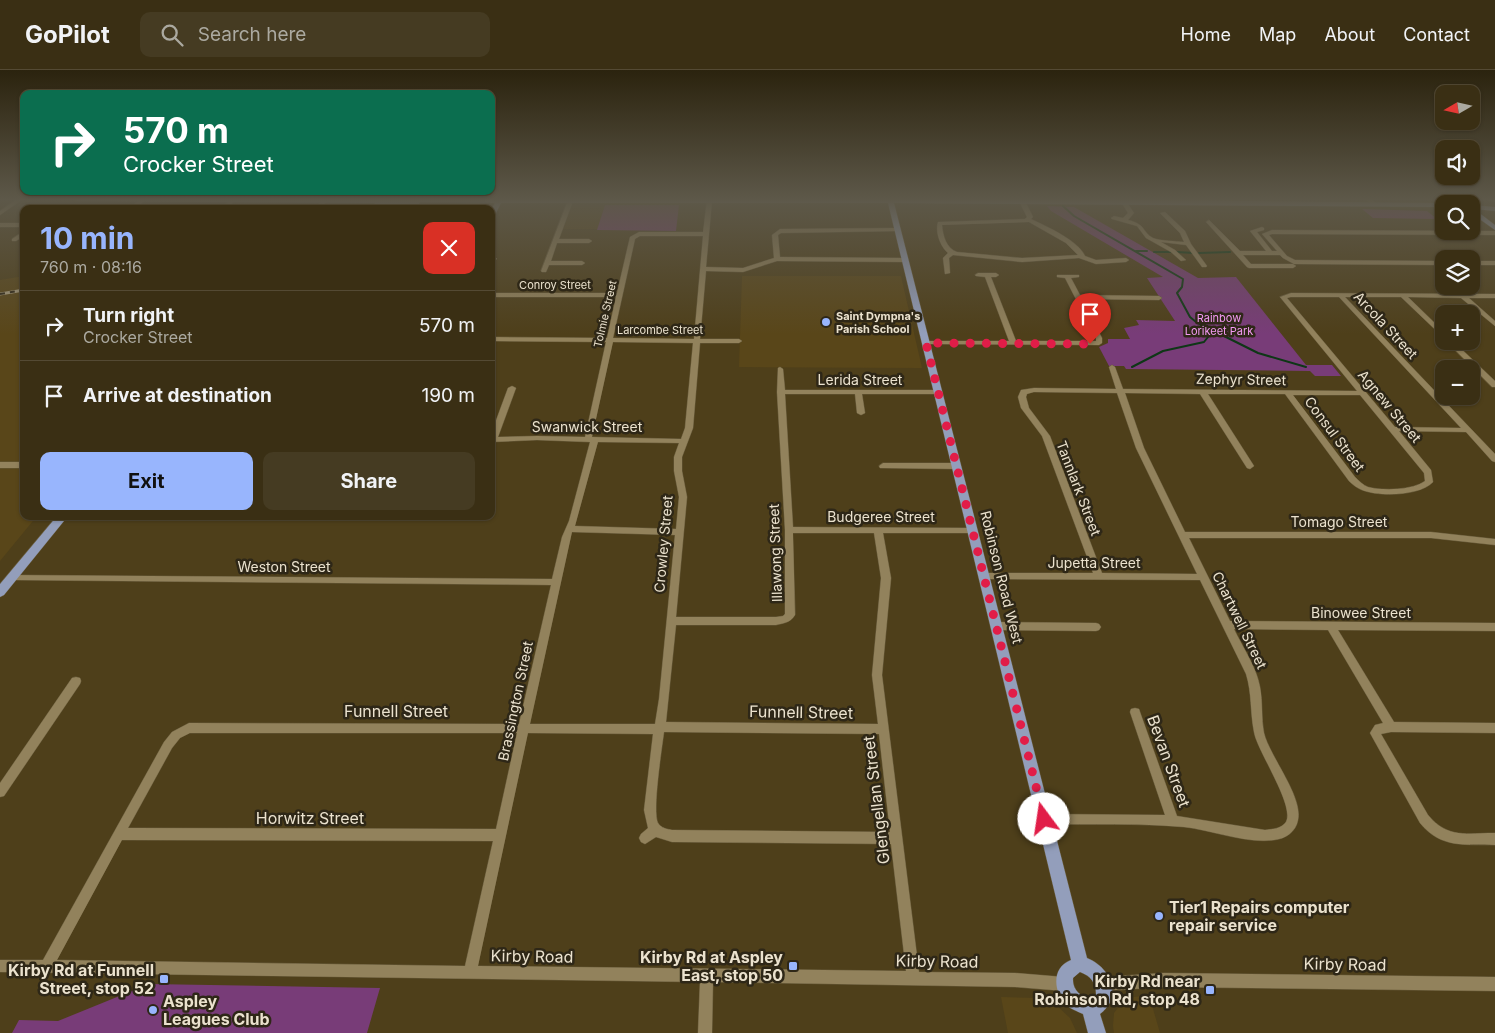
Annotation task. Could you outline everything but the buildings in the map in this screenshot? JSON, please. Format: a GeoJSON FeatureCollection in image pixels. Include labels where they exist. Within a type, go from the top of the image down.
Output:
{"type":"FeatureCollection","features":[{"type":"Feature","properties":{"kind":"main road","name":"Robinson Road West"},"geometry":{"type":"LineString","coordinates":[[901,244],[1080,964]]}},
{"type":"Feature","properties":{"kind":"main road"},"geometry":{"type":"LineString","coordinates":[[0,592],[60,520]]}},
{"type":"Feature","properties":{"kind":"main road"},"geometry":{"type":"LineString","coordinates":[[1080,964],[1093,969],[1104,984],[1104,998],[1101,1004],[1090,1008],[1081,1006],[1073,1000],[1064,984],[1066,971],[1070,966],[1080,964]]}},
{"type":"Feature","properties":{"kind":"main road"},"geometry":{"type":"LineString","coordinates":[[1090,1008],[1097,1033]]}},
{"type":"Feature","properties":{"kind":"street"},"geometry":{"type":"LineString","coordinates":[[544,272],[554,244]]}},
{"type":"Feature","properties":{"kind":"street","name":"Tolmie Street"},"geometry":{"type":"LineString","coordinates":[[591,439],[609,340],[631,244]]}},
{"type":"Feature","properties":{"kind":"street","name":"Crowley Street"},"geometry":{"type":"LineString","coordinates":[[656,829],[651,822],[650,810],[664,699],[683,493],[678,471],[678,457],[688,428],[705,244]]}},
{"type":"Feature","properties":{"kind":"street"},"geometry":{"type":"LineString","coordinates":[[776,244],[777,260]]}},
{"type":"Feature","properties":{"kind":"street"},"geometry":{"type":"LineString","coordinates":[[945,244],[947,250],[952,253],[1022,260],[1081,257],[1096,262],[1126,260]]}},
{"type":"Feature","properties":{"kind":"street"},"geometry":{"type":"LineString","coordinates":[[1070,244],[1081,251],[1083,254],[1081,257]]}},
{"type":"Feature","properties":{"kind":"street"},"geometry":{"type":"LineString","coordinates":[[1161,244],[1184,260]]}},
{"type":"Feature","properties":{"kind":"street"},"geometry":{"type":"LineString","coordinates":[[1188,244],[1204,266]]}},
{"type":"Feature","properties":{"kind":"street"},"geometry":{"type":"LineString","coordinates":[[1230,244],[1250,266],[1435,263]]}},
{"type":"Feature","properties":{"kind":"street"},"geometry":{"type":"LineString","coordinates":[[1263,244],[1270,253]]}},
{"type":"Feature","properties":{"kind":"street"},"geometry":{"type":"LineString","coordinates":[[1273,244],[1293,264]]}},
{"type":"Feature","properties":{"kind":"street"},"geometry":{"type":"LineString","coordinates":[[947,273],[946,258],[952,253]]}},
{"type":"Feature","properties":{"kind":"street"},"geometry":{"type":"LineString","coordinates":[[1239,254],[1282,253]]}},
{"type":"Feature","properties":{"kind":"street"},"geometry":{"type":"LineString","coordinates":[[703,269],[743,270],[777,260],[905,260]]}},
{"type":"Feature","properties":{"kind":"street"},"geometry":{"type":"LineString","coordinates":[[547,263],[582,263]]}},
{"type":"Feature","properties":{"kind":"street"},"geometry":{"type":"LineString","coordinates":[[1480,263],[1495,263]]}},
{"type":"Feature","properties":{"kind":"street"},"geometry":{"type":"LineString","coordinates":[[978,275],[996,276]]}},
{"type":"Feature","properties":{"kind":"street"},"geometry":{"type":"LineString","coordinates":[[987,275],[1013,343]]}},
{"type":"Feature","properties":{"kind":"street"},"geometry":{"type":"LineString","coordinates":[[1060,276],[1078,276]]}},
{"type":"Feature","properties":{"kind":"street"},"geometry":{"type":"LineString","coordinates":[[926,343],[1100,342],[1067,276]]}},
{"type":"Feature","properties":{"kind":"street","name":"Conroy Street"},"geometry":{"type":"LineString","coordinates":[[495,294],[619,295]]}},
{"type":"Feature","properties":{"kind":"street"},"geometry":{"type":"LineString","coordinates":[[1340,295],[1495,296]]}},
{"type":"Feature","properties":{"kind":"street","name":"Agnew Street"},"geometry":{"type":"LineString","coordinates":[[1340,295],[1284,296],[1285,301],[1428,472],[1429,482],[1422,488],[1414,490],[1366,488]]}},
{"type":"Feature","properties":{"kind":"street","name":"Arcola Street"},"geometry":{"type":"LineString","coordinates":[[1340,295],[1495,459]]}},
{"type":"Feature","properties":{"kind":"street"},"geometry":{"type":"LineString","coordinates":[[1402,295],[1435,327]]}},
{"type":"Feature","properties":{"kind":"street"},"geometry":{"type":"LineString","coordinates":[[1463,296],[1495,324]]}},
{"type":"Feature","properties":{"kind":"street"},"geometry":{"type":"LineString","coordinates":[[1078,298],[1159,298]]}},
{"type":"Feature","properties":{"kind":"street","name":"Larcombe Street"},"geometry":{"type":"LineString","coordinates":[[495,340],[738,341]]}},
{"type":"Feature","properties":{"kind":"street"},"geometry":{"type":"LineString","coordinates":[[1459,350],[1495,385]]}},
{"type":"Feature","properties":{"kind":"street","name":"Chartwell Street"},"geometry":{"type":"LineString","coordinates":[[1044,819],[1188,822],[1269,835],[1284,831],[1293,820],[1290,800],[1259,733],[1254,680],[1140,448],[1112,367]]}},
{"type":"Feature","properties":{"kind":"street","name":"Illawong Street"},"geometry":{"type":"LineString","coordinates":[[671,620],[772,622],[782,621],[788,617],[791,606],[789,530],[780,369]]}},
{"type":"Feature","properties":{"kind":"street"},"geometry":{"type":"LineString","coordinates":[[495,432],[512,388]]}},
{"type":"Feature","properties":{"kind":"street","name":"Tannlark Street"},"geometry":{"type":"LineString","coordinates":[[1099,576],[1046,436],[1027,412],[1022,396],[1024,392],[1031,390],[1120,391]]}},
{"type":"Feature","properties":{"kind":"street","name":"Zephyr Street"},"geometry":{"type":"LineString","coordinates":[[1120,391],[1362,393]]}},
{"type":"Feature","properties":{"kind":"street","name":"Lerida Street"},"geometry":{"type":"LineString","coordinates":[[781,392],[938,392]]}},
{"type":"Feature","properties":{"kind":"street"},"geometry":{"type":"LineString","coordinates":[[858,392],[862,413]]}},
{"type":"Feature","properties":{"kind":"street"},"geometry":{"type":"LineString","coordinates":[[1203,392],[1250,466]]}},
{"type":"Feature","properties":{"kind":"street","name":"Consul Street"},"geometry":{"type":"LineString","coordinates":[[1287,392],[1352,479],[1366,488]]}},
{"type":"Feature","properties":{"kind":"street"},"geometry":{"type":"LineString","coordinates":[[1393,429],[1468,430]]}},
{"type":"Feature","properties":{"kind":"street","name":"Brassington Street"},"geometry":{"type":"LineString","coordinates":[[470,972],[556,582],[569,529],[587,474],[591,439]]}},
{"type":"Feature","properties":{"kind":"street","name":"Swanwick Street"},"geometry":{"type":"LineString","coordinates":[[495,440],[683,440]]}},
{"type":"Feature","properties":{"kind":"street"},"geometry":{"type":"LineString","coordinates":[[0,465],[20,465]]}},
{"type":"Feature","properties":{"kind":"street"},"geometry":{"type":"LineString","coordinates":[[883,466],[957,466]]}},
{"type":"Feature","properties":{"kind":"street"},"geometry":{"type":"LineString","coordinates":[[569,529],[679,532]]}},
{"type":"Feature","properties":{"kind":"street","name":"Budgeree Street"},"geometry":{"type":"LineString","coordinates":[[789,530],[972,530]]}},
{"type":"Feature","properties":{"kind":"street","name":"Glengellan Street"},"geometry":{"type":"LineString","coordinates":[[878,530],[886,578],[877,666],[913,978]]}},
{"type":"Feature","properties":{"kind":"street","name":"Tomago Street"},"geometry":{"type":"LineString","coordinates":[[1183,535],[1431,535],[1495,542]]}},
{"type":"Feature","properties":{"kind":"street","name":"Jupetta Street"},"geometry":{"type":"LineString","coordinates":[[984,576],[1204,577]]}},
{"type":"Feature","properties":{"kind":"street","name":"Weston Street"},"geometry":{"type":"LineString","coordinates":[[12,577],[556,582]]}},
{"type":"Feature","properties":{"kind":"street","name":"Binowee Street"},"geometry":{"type":"LineString","coordinates":[[1227,625],[1495,627]]}},
{"type":"Feature","properties":{"kind":"street"},"geometry":{"type":"LineString","coordinates":[[996,626],[1096,627]]}},
{"type":"Feature","properties":{"kind":"street"},"geometry":{"type":"LineString","coordinates":[[1330,626],[1391,727]]}},
{"type":"Feature","properties":{"kind":"street"},"geometry":{"type":"LineString","coordinates":[[0,792],[76,680]]}},
{"type":"Feature","properties":{"kind":"street","name":"Bevan Street"},"geometry":{"type":"LineString","coordinates":[[1135,712],[1173,821]]}},
{"type":"Feature","properties":{"kind":"street"},"geometry":{"type":"LineString","coordinates":[[1495,728],[1391,727],[1376,729],[1376,736],[1424,820],[1437,834],[1452,838],[1495,839]]}},
{"type":"Feature","properties":{"kind":"street","name":"Funnell Street"},"geometry":{"type":"LineString","coordinates":[[46,967],[172,740],[180,732],[189,728],[884,729]]}},
{"type":"Feature","properties":{"kind":"street"},"geometry":{"type":"LineString","coordinates":[[646,838],[656,829],[665,835],[672,836],[896,838]]}},
{"type":"Feature","properties":{"kind":"street","name":"Horwitz Street"},"geometry":{"type":"LineString","coordinates":[[120,834],[500,836]]}},
{"type":"Feature","properties":{"kind":"street","name":"Kirby Road"},"geometry":{"type":"LineString","coordinates":[[0,966],[913,978],[1015,980],[1064,984]]}},
{"type":"Feature","properties":{"kind":"street"},"geometry":{"type":"LineString","coordinates":[[705,1033],[707,976]]}},
{"type":"Feature","properties":{"kind":"street","name":"Kirby Road"},"geometry":{"type":"LineString","coordinates":[[1104,984],[1164,980],[1495,984]]}},
{"type":"Feature","properties":{"kind":"shaded area","name":"Saint Dympna's Parish School"},"geometry":{"type":"Polygon","coordinates":[[[742,276],[901,276],[922,368],[739,367],[742,276]]]}},
{"type":"Feature","properties":{"kind":"shaded area"},"geometry":{"type":"Polygon","coordinates":[[[20,277],[20,520],[34,520],[0,561],[0,280],[20,277]]]}},
{"type":"Feature","properties":{"kind":"shaded area"},"geometry":{"type":"Polygon","coordinates":[[[1149,995],[1160,1033],[1114,1033],[1114,1013],[1121,1004],[1134,997],[1149,995]]]}},
{"type":"Feature","properties":{"kind":"shaded area"},"geometry":{"type":"Polygon","coordinates":[[[1001,997],[1037,998],[1055,1004],[1070,1018],[1077,1033],[1008,1033],[1001,997]]]}},
{"type":"Feature","properties":{"kind":"green space","name":"Rainbow Lorikeet Park"},"geometry":{"type":"Polygon","coordinates":[[[1107,244],[1139,244],[1198,278],[1236,277],[1306,365],[1332,365],[1341,376],[1315,376],[1310,371],[1126,369],[1124,366],[1109,366],[1099,347],[1108,343],[1108,339],[1130,339],[1124,328],[1139,325],[1136,320],[1175,321],[1147,278],[1163,277],[1107,244]]]}},
{"type":"Feature","properties":{"kind":"green space"},"geometry":{"type":"Polygon","coordinates":[[[149,984],[380,988],[367,1033],[12,1033],[19,1020],[58,1021],[149,984]]]}},
{"type":"Feature","properties":{"kind":"waterway"},"geometry":{"type":"LineString","coordinates":[[1122,244],[1183,279],[1182,287],[1177,293],[1190,317],[1196,322],[1258,353],[1306,367]]}},
{"type":"Feature","properties":{"kind":"waterway"},"geometry":{"type":"LineString","coordinates":[[1136,251],[1147,251]]}},
{"type":"Feature","properties":{"kind":"waterway"},"geometry":{"type":"LineString","coordinates":[[1154,252],[1171,252]]}},
{"type":"Feature","properties":{"kind":"waterway"},"geometry":{"type":"LineString","coordinates":[[1177,252],[1194,253]]}},
{"type":"Feature","properties":{"kind":"waterway"},"geometry":{"type":"LineString","coordinates":[[1199,253],[1230,252]]}},
{"type":"Feature","properties":{"kind":"waterway"},"geometry":{"type":"LineString","coordinates":[[1132,367],[1163,351],[1204,342],[1212,332]]}},
{"type":"Feature","properties":{"kind":"railway"},"geometry":{"type":"LineString","coordinates":[[0,294],[20,291]]}},
{"type":"Feature","properties":{"kind":"place","name":"Saint Dympna's Parish School"},"geometry":{"type":"Point","coordinates":[826,322]}},
{"type":"Feature","properties":{"kind":"place","name":"Tier1 Repairs computer repair service"},"geometry":{"type":"Point","coordinates":[1159,916]}},
{"type":"Feature","properties":{"kind":"place","name":"Kirby Rd at Aspley East, stop 50"},"geometry":{"type":"Point","coordinates":[793,966]}},
{"type":"Feature","properties":{"kind":"place","name":"Kirby Rd at Funnell Street, stop 52"},"geometry":{"type":"Point","coordinates":[164,979]}},
{"type":"Feature","properties":{"kind":"place","name":"Kirby Rd near Robinson Rd, stop 48"},"geometry":{"type":"Point","coordinates":[1210,990]}},
{"type":"Feature","properties":{"kind":"place","name":"Aspley Leagues Club"},"geometry":{"type":"Point","coordinates":[153,1010]}},
{"type":"Feature","properties":{"kind":"route"},"geometry":{"type":"LineString","coordinates":[[1044,819],[926,343],[1090,344]]}}]}
